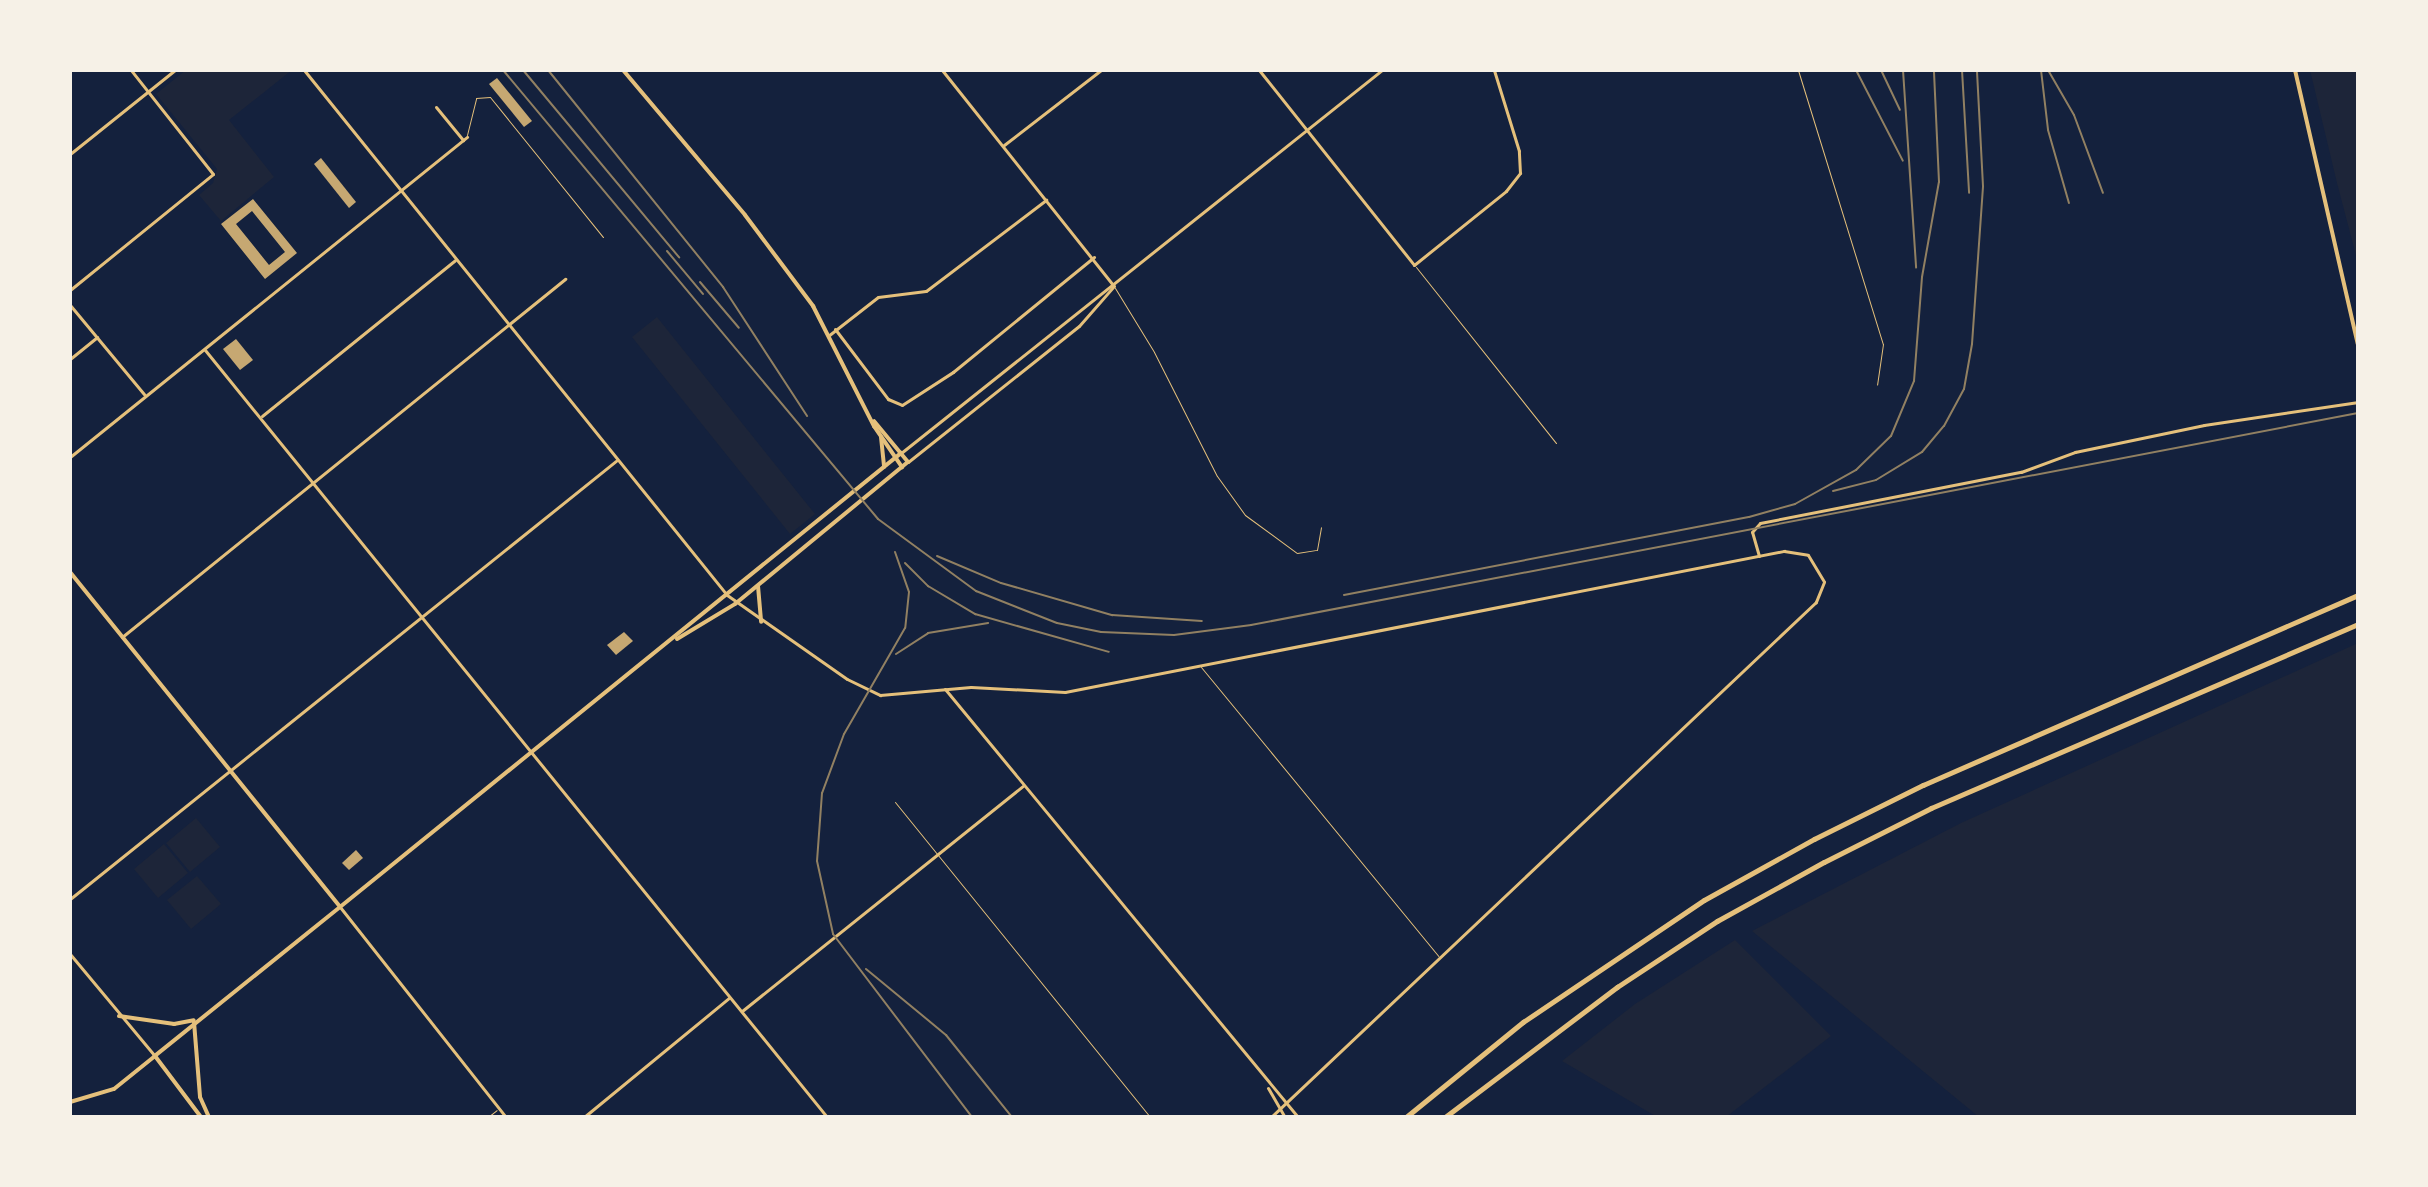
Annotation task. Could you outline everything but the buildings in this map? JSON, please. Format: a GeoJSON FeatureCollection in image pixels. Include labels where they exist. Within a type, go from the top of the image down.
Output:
{"type":"FeatureCollection","features":[{"type":"Feature","properties":{"kind":"main road"},"geometry":{"type":"LineString","coordinates":[[1406,1117],[1523,1022],[1704,900],[1814,839],[1923,785],[2358,595]]}},
{"type":"Feature","properties":{"kind":"main road"},"geometry":{"type":"LineString","coordinates":[[1445,1117],[1617,987],[1717,921],[1824,862],[1931,808],[2358,624]]}},
{"type":"Feature","properties":{"kind":"street"},"geometry":{"type":"LineString","coordinates":[[70,290],[208,181],[209,166],[131,70]]}},
{"type":"Feature","properties":{"kind":"street"},"geometry":{"type":"LineString","coordinates":[[70,154],[175,70]]}},
{"type":"Feature","properties":{"kind":"street"},"geometry":{"type":"LineString","coordinates":[[304,70],[506,325],[735,604],[880,695],[945,689],[1065,692],[1784,551],[1808,555],[1824,582],[1816,602],[1284,1100],[1271,1117]]}},
{"type":"Feature","properties":{"kind":"street"},"geometry":{"type":"LineString","coordinates":[[623,70],[754,227],[813,306],[881,437],[902,467]]}},
{"type":"Feature","properties":{"kind":"street"},"geometry":{"type":"LineString","coordinates":[[942,70],[1094,257],[1114,286]]}},
{"type":"Feature","properties":{"kind":"street"},"geometry":{"type":"LineString","coordinates":[[1004,145],[1101,70]]}},
{"type":"Feature","properties":{"kind":"street"},"geometry":{"type":"LineString","coordinates":[[1259,70],[1414,265],[1506,191],[1520,173],[1519,151],[1494,70]]}},
{"type":"Feature","properties":{"kind":"street"},"geometry":{"type":"LineString","coordinates":[[70,1102],[114,1089],[677,639],[901,453],[1382,70]]}},
{"type":"Feature","properties":{"kind":"street"},"geometry":{"type":"LineString","coordinates":[[2295,70],[2358,344]]}},
{"type":"Feature","properties":{"kind":"street"},"geometry":{"type":"LineString","coordinates":[[70,457],[465,139],[436,107]]}},
{"type":"Feature","properties":{"kind":"street"},"geometry":{"type":"LineString","coordinates":[[828,336],[884,295],[926,291],[1046,200]]}},
{"type":"Feature","properties":{"kind":"street"},"geometry":{"type":"LineString","coordinates":[[835,329],[888,399],[902,405],[953,372],[1094,257]]}},
{"type":"Feature","properties":{"kind":"street"},"geometry":{"type":"LineString","coordinates":[[262,416],[455,260]]}},
{"type":"Feature","properties":{"kind":"street"},"geometry":{"type":"LineString","coordinates":[[122,637],[565,279]]}},
{"type":"Feature","properties":{"kind":"street"},"geometry":{"type":"LineString","coordinates":[[677,639],[735,604],[758,586],[1079,326],[1114,286]]}},
{"type":"Feature","properties":{"kind":"street"},"geometry":{"type":"LineString","coordinates":[[70,305],[145,395]]}},
{"type":"Feature","properties":{"kind":"street"},"geometry":{"type":"LineString","coordinates":[[70,359],[97,337]]}},
{"type":"Feature","properties":{"kind":"street"},"geometry":{"type":"LineString","coordinates":[[205,350],[262,416],[827,1117]]}},
{"type":"Feature","properties":{"kind":"street"},"geometry":{"type":"LineString","coordinates":[[1759,556],[1752,532],[1760,523],[2021,472],[2075,452],[2204,425],[2358,402]]}},
{"type":"Feature","properties":{"kind":"street"},"geometry":{"type":"LineString","coordinates":[[872,420],[908,462]]}},
{"type":"Feature","properties":{"kind":"street"},"geometry":{"type":"LineString","coordinates":[[881,437],[884,467]]}},
{"type":"Feature","properties":{"kind":"street"},"geometry":{"type":"LineString","coordinates":[[70,899],[617,460]]}},
{"type":"Feature","properties":{"kind":"street"},"geometry":{"type":"LineString","coordinates":[[70,572],[506,1117]]}},
{"type":"Feature","properties":{"kind":"street"},"geometry":{"type":"LineString","coordinates":[[758,586],[761,622]]}},
{"type":"Feature","properties":{"kind":"street"},"geometry":{"type":"LineString","coordinates":[[945,689],[1266,1085],[1285,1117]]}},
{"type":"Feature","properties":{"kind":"street"},"geometry":{"type":"LineString","coordinates":[[741,1012],[1023,786]]}},
{"type":"Feature","properties":{"kind":"street"},"geometry":{"type":"LineString","coordinates":[[70,954],[201,1117]]}},
{"type":"Feature","properties":{"kind":"street"},"geometry":{"type":"LineString","coordinates":[[584,1117],[729,998]]}},
{"type":"Feature","properties":{"kind":"street"},"geometry":{"type":"LineString","coordinates":[[119,1016],[174,1024],[200,1018]]}},
{"type":"Feature","properties":{"kind":"street"},"geometry":{"type":"LineString","coordinates":[[194,1022],[200,1097],[209,1117]]}},
{"type":"Feature","properties":{"kind":"street"},"geometry":{"type":"LineString","coordinates":[[1266,1085],[1298,1117]]}},
{"type":"Feature","properties":{"kind":"lane"},"geometry":{"type":"LineString","coordinates":[[1798,70],[1883,344],[1877,385]]}},
{"type":"Feature","properties":{"kind":"lane"},"geometry":{"type":"LineString","coordinates":[[465,139],[476,98],[490,97],[603,237]]}},
{"type":"Feature","properties":{"kind":"lane"},"geometry":{"type":"LineString","coordinates":[[1414,265],[1556,443]]}},
{"type":"Feature","properties":{"kind":"lane"},"geometry":{"type":"LineString","coordinates":[[1114,286],[1154,352],[1217,476],[1245,515],[1297,553],[1317,550],[1321,527]]}},
{"type":"Feature","properties":{"kind":"lane"},"geometry":{"type":"LineString","coordinates":[[1199,666],[1438,956]]}},
{"type":"Feature","properties":{"kind":"lane"},"geometry":{"type":"LineString","coordinates":[[895,802],[1150,1117]]}},
{"type":"Feature","properties":{"kind":"lane"},"geometry":{"type":"LineString","coordinates":[[488,1117],[499,1108]]}},
{"type":"Feature","properties":{"kind":"shaded area"},"geometry":{"type":"Polygon","coordinates":[[[186,70],[292,70],[229,120],[274,177],[221,221],[199,195],[213,183],[217,169],[156,94],[186,70]]]}},
{"type":"Feature","properties":{"kind":"shaded area"},"geometry":{"type":"Polygon","coordinates":[[[2310,70],[2358,70],[2358,263],[2337,183],[2310,70]]]}},
{"type":"Feature","properties":{"kind":"shaded area"},"geometry":{"type":"Polygon","coordinates":[[[657,317],[815,514],[790,534],[632,337],[657,317]]]}},
{"type":"Feature","properties":{"kind":"shaded area"},"geometry":{"type":"Polygon","coordinates":[[[2358,643],[2358,1117],[1979,1117],[1752,931],[1961,823],[2358,643]]]}},
{"type":"Feature","properties":{"kind":"shaded area"},"geometry":{"type":"Polygon","coordinates":[[[196,818],[220,847],[190,872],[166,843],[196,818]]]}},
{"type":"Feature","properties":{"kind":"shaded area"},"geometry":{"type":"Polygon","coordinates":[[[164,844],[188,873],[158,898],[134,869],[164,844]]]}},
{"type":"Feature","properties":{"kind":"shaded area"},"geometry":{"type":"Polygon","coordinates":[[[197,876],[221,904],[191,929],[167,900],[197,876]]]}},
{"type":"Feature","properties":{"kind":"shaded area"},"geometry":{"type":"Polygon","coordinates":[[[1735,940],[1831,1036],[1726,1117],[1657,1117],[1562,1061],[1635,1004],[1735,940]]]}},
{"type":"Feature","properties":{"kind":"railway"},"geometry":{"type":"LineString","coordinates":[[503,70],[878,519],[976,591],[1057,623],[1101,632],[1174,635],[1251,625],[2358,413]]}},
{"type":"Feature","properties":{"kind":"railway"},"geometry":{"type":"LineString","coordinates":[[523,70],[679,257]]}},
{"type":"Feature","properties":{"kind":"railway"},"geometry":{"type":"LineString","coordinates":[[548,70],[723,287],[807,416]]}},
{"type":"Feature","properties":{"kind":"railway"},"geometry":{"type":"LineString","coordinates":[[1856,70],[1903,161]]}},
{"type":"Feature","properties":{"kind":"railway"},"geometry":{"type":"LineString","coordinates":[[1881,70],[1900,110]]}},
{"type":"Feature","properties":{"kind":"railway"},"geometry":{"type":"LineString","coordinates":[[1903,70],[1916,268]]}},
{"type":"Feature","properties":{"kind":"railway"},"geometry":{"type":"LineString","coordinates":[[1344,595],[1749,517],[1795,504],[1856,470],[1891,436],[1914,381],[1922,277],[1939,182],[1934,70]]}},
{"type":"Feature","properties":{"kind":"railway"},"geometry":{"type":"LineString","coordinates":[[1962,70],[1969,193]]}},
{"type":"Feature","properties":{"kind":"railway"},"geometry":{"type":"LineString","coordinates":[[1833,491],[1876,480],[1922,452],[1944,426],[1964,389],[1972,344],[1983,186],[1977,70]]}},
{"type":"Feature","properties":{"kind":"railway"},"geometry":{"type":"LineString","coordinates":[[2041,70],[2048,130],[2069,203]]}},
{"type":"Feature","properties":{"kind":"railway"},"geometry":{"type":"LineString","coordinates":[[2048,70],[2074,115],[2103,193]]}},
{"type":"Feature","properties":{"kind":"railway"},"geometry":{"type":"LineString","coordinates":[[667,251],[703,294]]}},
{"type":"Feature","properties":{"kind":"railway"},"geometry":{"type":"LineString","coordinates":[[700,282],[739,328]]}},
{"type":"Feature","properties":{"kind":"railway"},"geometry":{"type":"LineString","coordinates":[[895,552],[909,592],[905,628],[844,734],[822,793],[817,861],[833,934],[972,1117]]}},
{"type":"Feature","properties":{"kind":"railway"},"geometry":{"type":"LineString","coordinates":[[937,556],[1001,583],[1112,615],[1202,621]]}},
{"type":"Feature","properties":{"kind":"railway"},"geometry":{"type":"LineString","coordinates":[[905,563],[928,586],[975,614],[1109,652]]}},
{"type":"Feature","properties":{"kind":"railway"},"geometry":{"type":"LineString","coordinates":[[896,654],[928,633],[988,623]]}},
{"type":"Feature","properties":{"kind":"railway"},"geometry":{"type":"LineString","coordinates":[[866,969],[946,1035],[1012,1117]]}}]}
